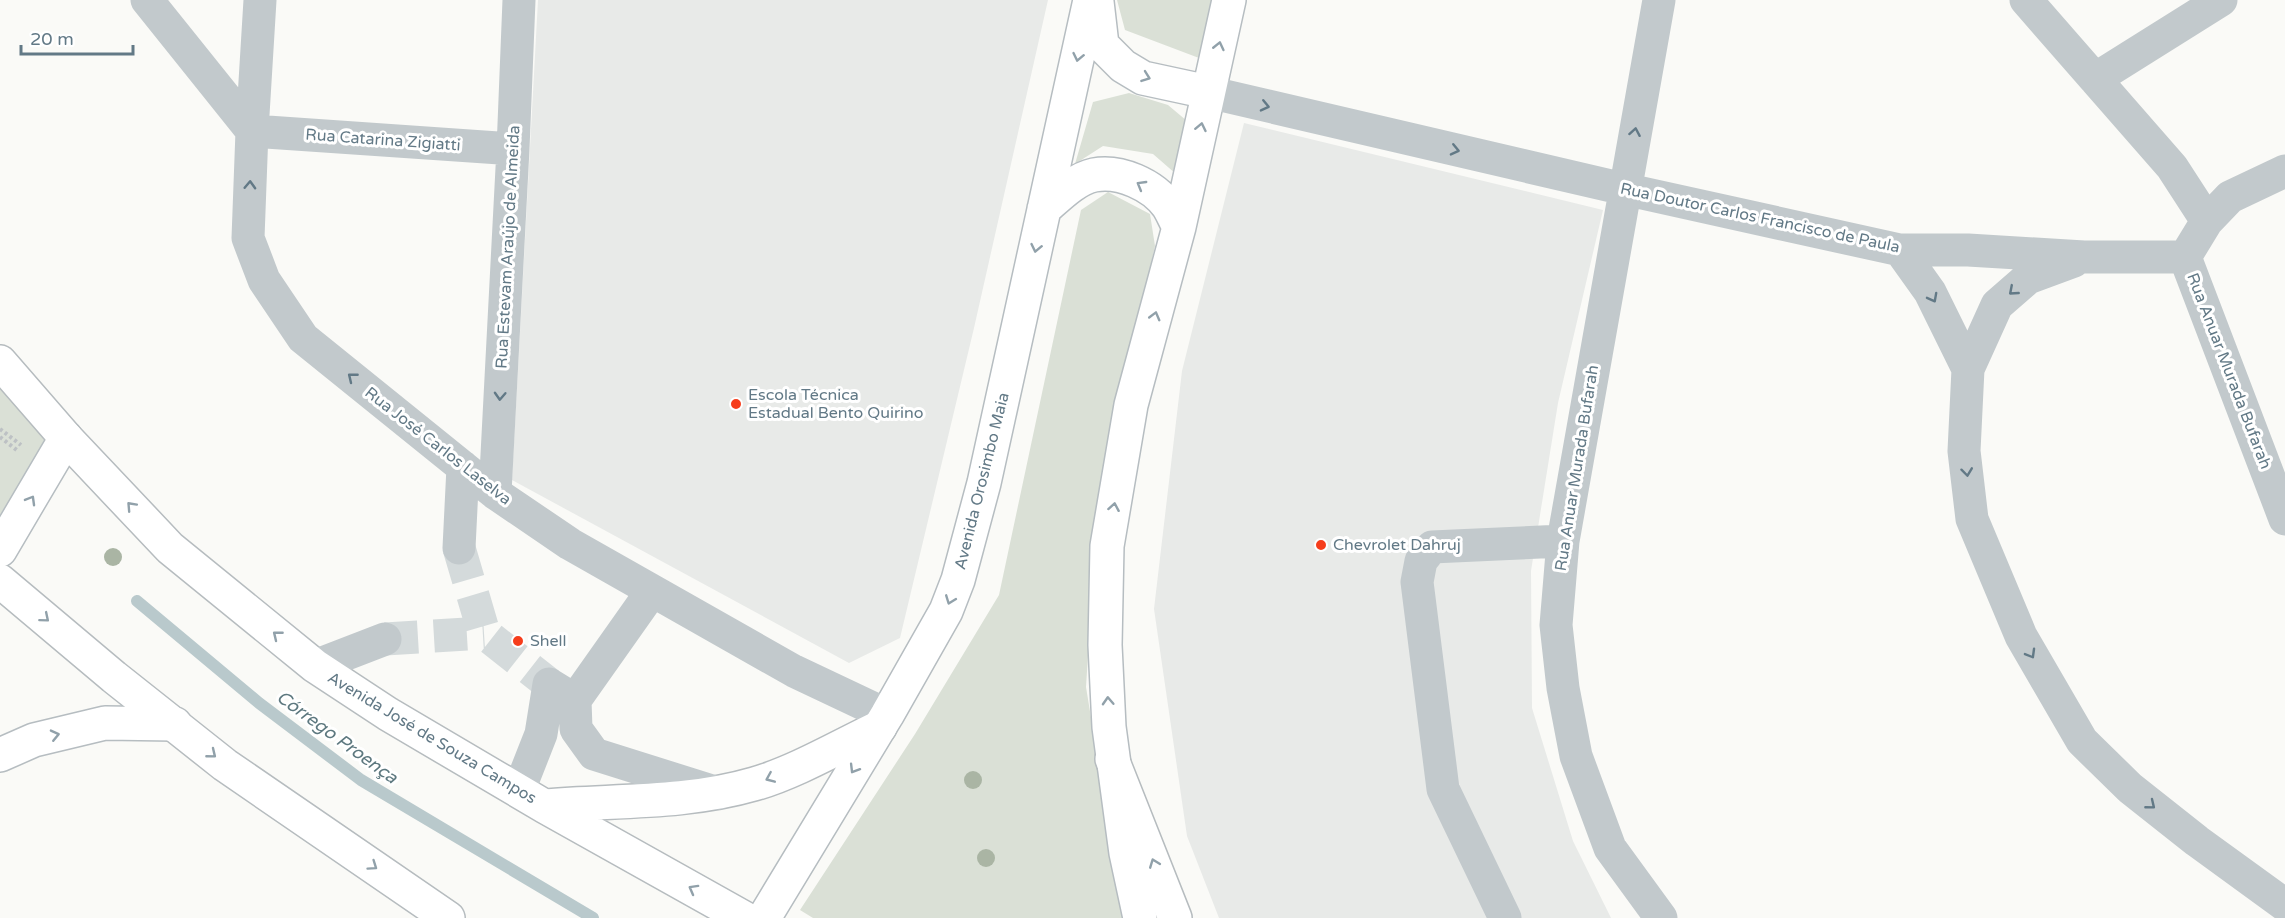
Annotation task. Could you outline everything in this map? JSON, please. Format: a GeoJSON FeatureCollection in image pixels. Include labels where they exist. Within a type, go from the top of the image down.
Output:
{"type":"FeatureCollection","features":[{"type":"Feature","properties":{"kind":"main road","name":"Avenida Orosimbo Maia"},"geometry":{"type":"LineString","coordinates":[[764,918],[884,721],[946,611],[958,580],[984,483],[1090,0]]}},
{"type":"Feature","properties":{"kind":"main road"},"geometry":{"type":"LineString","coordinates":[[1097,0],[1102,45],[1123,66],[1143,78],[1208,92]]}},
{"type":"Feature","properties":{"kind":"main road"},"geometry":{"type":"LineString","coordinates":[[1140,918],[1126,853],[1113,759],[1105,645],[1107,546],[1131,405],[1179,227],[1229,0]]}},
{"type":"Feature","properties":{"kind":"main road"},"geometry":{"type":"LineString","coordinates":[[1044,209],[1067,189],[1093,175],[1115,175],[1136,180],[1157,195],[1168,206],[1179,227]]}},
{"type":"Feature","properties":{"kind":"main road","name":"Avenida José de Souza Campos"},"geometry":{"type":"LineString","coordinates":[[0,362],[66,438],[170,548],[315,666],[388,714],[744,918]]}},
{"type":"Feature","properties":{"kind":"main road"},"geometry":{"type":"LineString","coordinates":[[0,550],[66,438]]}},
{"type":"Feature","properties":{"kind":"main road"},"geometry":{"type":"LineString","coordinates":[[0,580],[114,677],[225,765],[448,918]]}},
{"type":"Feature","properties":{"kind":"main road"},"geometry":{"type":"LineString","coordinates":[[531,798],[667,801],[718,793],[757,784],[884,721]]}},
{"type":"Feature","properties":{"kind":"main road"},"geometry":{"type":"LineString","coordinates":[[0,754],[34,740],[105,723],[175,724]]}},
{"type":"Feature","properties":{"kind":"main road"},"geometry":{"type":"LineString","coordinates":[[1113,759],[1175,918]]}},
{"type":"Feature","properties":{"kind":"street"},"geometry":{"type":"LineString","coordinates":[[147,0],[252,131]]}},
{"type":"Feature","properties":{"kind":"street","name":"Rua José Carlos Laselva"},"geometry":{"type":"LineString","coordinates":[[260,0],[248,238],[264,280],[303,338],[495,493],[570,544],[884,721]]}},
{"type":"Feature","properties":{"kind":"street","name":"Rua Estevam Araújo de Almeida"},"geometry":{"type":"LineString","coordinates":[[495,493],[519,0]]}},
{"type":"Feature","properties":{"kind":"street","name":"Rua Anuar Murada Bufarah"},"geometry":{"type":"LineString","coordinates":[[1659,0],[1563,541],[1556,625],[1563,688],[1576,756],[1610,848],[1661,918]]}},
{"type":"Feature","properties":{"kind":"street"},"geometry":{"type":"LineString","coordinates":[[2026,0],[2172,167],[2207,221]]}},
{"type":"Feature","properties":{"kind":"street"},"geometry":{"type":"LineString","coordinates":[[2095,79],[2222,0]]}},
{"type":"Feature","properties":{"kind":"street","name":"Rua Doutor Carlos Francisco de Paula"},"geometry":{"type":"LineString","coordinates":[[1208,92],[1624,189],[1900,250],[1968,250],[2084,257],[2185,257]]}},
{"type":"Feature","properties":{"kind":"street","name":"Rua Catarina Zigiatti"},"geometry":{"type":"LineString","coordinates":[[252,131],[513,149]]}},
{"type":"Feature","properties":{"kind":"street"},"geometry":{"type":"LineString","coordinates":[[2185,257],[2207,221],[2230,197],[2285,171]]}},
{"type":"Feature","properties":{"kind":"street"},"geometry":{"type":"LineString","coordinates":[[1900,250],[1930,291],[1968,369]]}},
{"type":"Feature","properties":{"kind":"street"},"geometry":{"type":"LineString","coordinates":[[2084,257],[2028,278],[1997,305],[1968,369],[1964,451],[1972,519],[2021,636],[2082,741],[2138,795],[2285,905]]}},
{"type":"Feature","properties":{"kind":"street","name":"Rua Anuar Murada Bufarah"},"geometry":{"type":"LineString","coordinates":[[2185,257],[2285,519]]}},
{"type":"Feature","properties":{"kind":"street"},"geometry":{"type":"LineString","coordinates":[[459,548],[463,467]]}},
{"type":"Feature","properties":{"kind":"street"},"geometry":{"type":"LineString","coordinates":[[1505,918],[1443,789],[1417,582],[1421,561],[1432,547],[1563,541]]}},
{"type":"Feature","properties":{"kind":"street"},"geometry":{"type":"LineString","coordinates":[[652,591],[575,700],[576,729],[594,754],[718,793]]}},
{"type":"Feature","properties":{"kind":"street"},"geometry":{"type":"LineString","coordinates":[[315,666],[385,639]]}},
{"type":"Feature","properties":{"kind":"street"},"geometry":{"type":"LineString","coordinates":[[531,798],[549,684],[575,700]]}},
{"type":"Feature","properties":{"kind":"shaded area","name":"Escola Técnica Estadual Bento Quirino"},"geometry":{"type":"Polygon","coordinates":[[[538,0],[1048,0],[974,328],[900,638],[849,663],[512,480],[538,0]]]}},
{"type":"Feature","properties":{"kind":"shaded area"},"geometry":{"type":"Polygon","coordinates":[[[1117,0],[1212,0],[1199,58],[1125,30],[1117,0]]]}},
{"type":"Feature","properties":{"kind":"shaded area"},"geometry":{"type":"Polygon","coordinates":[[[1129,93],[1168,105],[1187,121],[1176,174],[1153,154],[1103,146],[1075,164],[1093,102],[1129,93]]]}},
{"type":"Feature","properties":{"kind":"shaded area"},"geometry":{"type":"Polygon","coordinates":[[[1244,123],[1603,210],[1558,403],[1531,571],[1532,708],[1573,841],[1611,918],[1219,918],[1187,836],[1154,609],[1182,371],[1244,123]]]}},
{"type":"Feature","properties":{"kind":"shaded area"},"geometry":{"type":"Polygon","coordinates":[[[1108,192],[1150,214],[1155,246],[1098,499],[1086,687],[1124,918],[813,918],[800,910],[915,734],[999,595],[1081,210],[1108,192]]]}},
{"type":"Feature","properties":{"kind":"shaded area"},"geometry":{"type":"Polygon","coordinates":[[[0,375],[49,438],[0,515],[0,375]]]}},
{"type":"Feature","properties":{"kind":"waterway","name":"Córrego Proença"},"geometry":{"type":"LineString","coordinates":[[137,601],[259,703],[361,780],[593,918]]}},
{"type":"Feature","properties":{"kind":"tunnel"},"geometry":{"type":"LineString","coordinates":[[459,548],[484,633],[549,684]]}},
{"type":"Feature","properties":{"kind":"tunnel"},"geometry":{"type":"LineString","coordinates":[[385,639],[484,633]]}},
{"type":"Feature","properties":{"kind":"place","name":"Escola Técnica Estadual Bento Quirino"},"geometry":{"type":"Point","coordinates":[736,404]}},
{"type":"Feature","properties":{"kind":"place","name":"Chevrolet Dahruj"},"geometry":{"type":"Point","coordinates":[1321,545]}},
{"type":"Feature","properties":{"kind":"place","name":"Shell"},"geometry":{"type":"Point","coordinates":[518,641]}}]}
